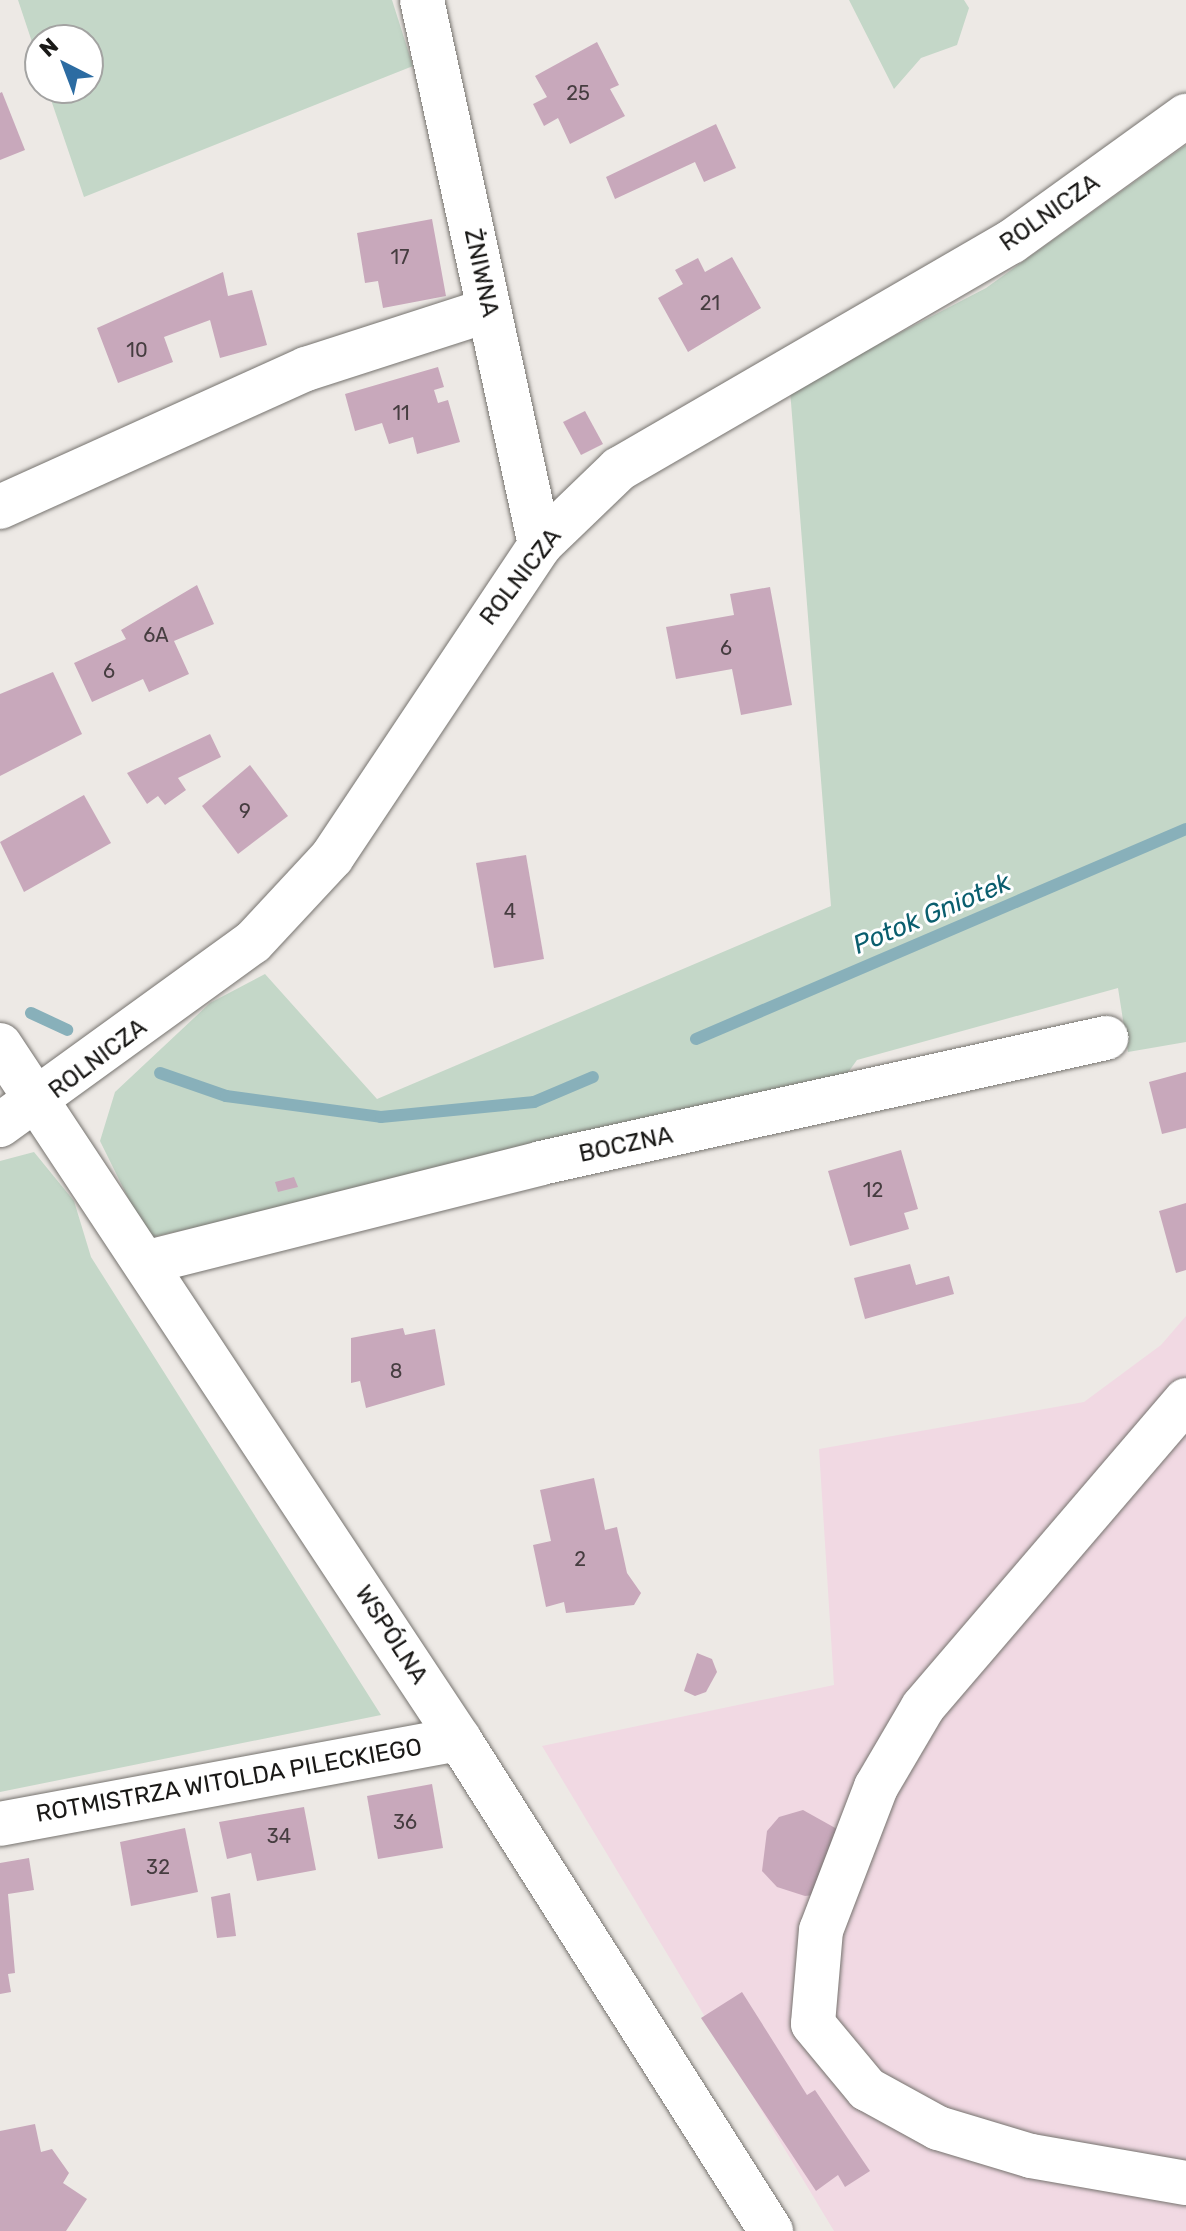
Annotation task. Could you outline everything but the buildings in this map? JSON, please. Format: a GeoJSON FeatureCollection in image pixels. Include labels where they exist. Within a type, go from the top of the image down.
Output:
{"type":"FeatureCollection","features":[{"type":"Feature","properties":{"kind":"street","name":"ŻNIWNA"},"geometry":{"type":"LineString","coordinates":[[422,0],[540,545]]}},
{"type":"Feature","properties":{"kind":"street","name":"ROLNICZA"},"geometry":{"type":"LineString","coordinates":[[0,1125],[39,1104],[253,942],[332,857],[540,545],[619,469],[1011,242],[1186,116]]}},
{"type":"Feature","properties":{"kind":"street"},"geometry":{"type":"LineString","coordinates":[[0,507],[306,369],[489,310]]}},
{"type":"Feature","properties":{"kind":"street","name":"BOCZNA"},"geometry":{"type":"LineString","coordinates":[[148,1262],[541,1163],[1106,1038]]}},
{"type":"Feature","properties":{"kind":"street","name":"WSPÓLNA"},"geometry":{"type":"LineString","coordinates":[[0,1045],[148,1262],[459,1739],[771,2231]]}},
{"type":"Feature","properties":{"kind":"street"},"geometry":{"type":"LineString","coordinates":[[1186,1400],[923,1707],[876,1787],[821,1930],[813,2024],[867,2089],[938,2128],[1031,2156],[1186,2183]]}},
{"type":"Feature","properties":{"kind":"street","name":"ROTMISTRZA WITOLDA PILECKIEGO"},"geometry":{"type":"LineString","coordinates":[[0,1824],[459,1739]]}},
{"type":"Feature","properties":{"kind":"shaded area"},"geometry":{"type":"Polygon","coordinates":[[[1186,1316],[1186,2231],[834,2231],[542,1746],[834,1685],[819,1449],[1084,1402],[1161,1345],[1186,1316]]]}},
{"type":"Feature","properties":{"kind":"green space"},"geometry":{"type":"Polygon","coordinates":[[[18,0],[392,0],[413,66],[84,197],[52,104],[104,104],[104,24],[26,24],[18,0]]]}},
{"type":"Feature","properties":{"kind":"green space"},"geometry":{"type":"Polygon","coordinates":[[[849,0],[964,0],[969,8],[957,45],[921,58],[894,89],[849,0]]]}},
{"type":"Feature","properties":{"kind":"green space"},"geometry":{"type":"Polygon","coordinates":[[[1186,145],[1186,1042],[1128,1052],[1118,988],[857,1060],[839,1085],[148,1238],[100,1141],[115,1092],[210,1003],[265,974],[377,1099],[831,906],[790,390],[986,288],[1186,145]]]}},
{"type":"Feature","properties":{"kind":"green space"},"geometry":{"type":"Polygon","coordinates":[[[34,1152],[74,1201],[91,1257],[381,1715],[0,1792],[0,1161],[34,1152]]]}},
{"type":"Feature","properties":{"kind":"waterway","name":"Potok Gniotek"},"geometry":{"type":"LineString","coordinates":[[696,1039],[1186,829]]}},
{"type":"Feature","properties":{"kind":"waterway","name":"Potok Gniotek"},"geometry":{"type":"LineString","coordinates":[[31,1013],[67,1030]]}},
{"type":"Feature","properties":{"kind":"waterway","name":"Potok Gniotek"},"geometry":{"type":"LineString","coordinates":[[160,1073],[226,1096],[381,1117],[534,1102],[593,1077]]}}]}
